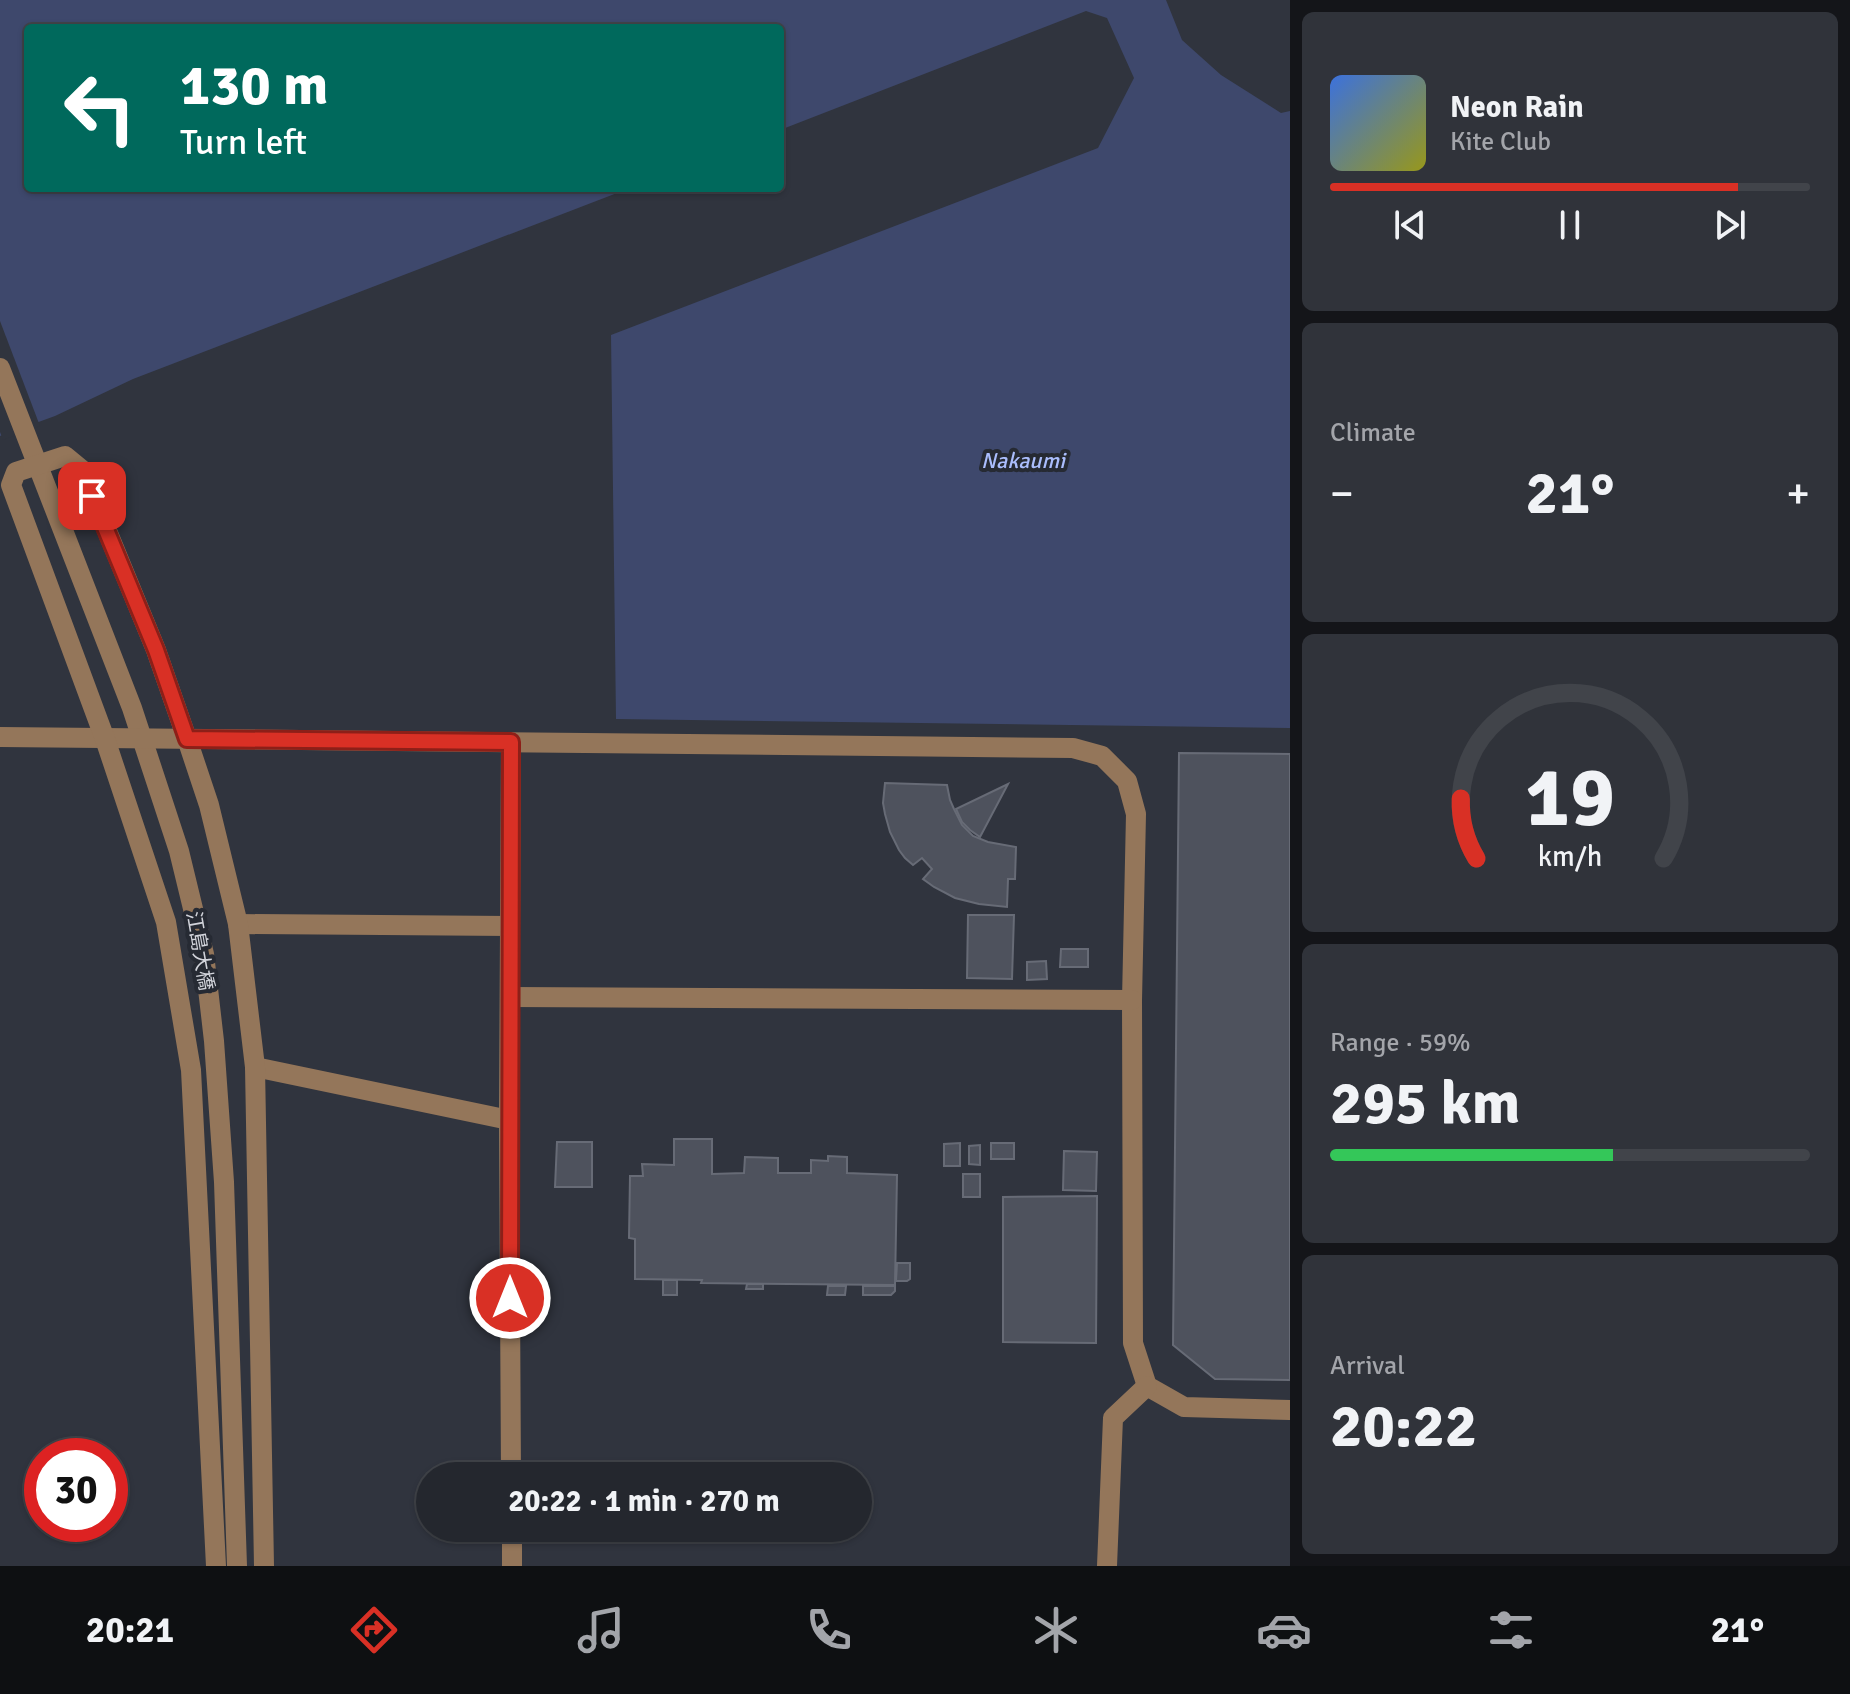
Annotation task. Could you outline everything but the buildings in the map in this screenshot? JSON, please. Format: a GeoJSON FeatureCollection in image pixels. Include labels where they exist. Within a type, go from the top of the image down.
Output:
{"type":"FeatureCollection","features":[{"type":"Feature","properties":{"kind":"street","name":"江島大橋"},"geometry":{"type":"LineString","coordinates":[[0,368],[132,708],[179,851],[204,954],[224,1182],[237,1566]]}},
{"type":"Feature","properties":{"kind":"street"},"geometry":{"type":"LineString","coordinates":[[216,1566],[191,1070],[166,922],[105,739],[11,485],[16,472],[65,456],[82,470],[156,650],[209,805],[238,924],[255,1067],[264,1566]]}},
{"type":"Feature","properties":{"kind":"street"},"geometry":{"type":"LineString","coordinates":[[0,737],[1073,748],[1102,756],[1127,781],[1136,814],[1132,1000],[1133,1343],[1147,1386],[1184,1407],[1290,1410]]}},
{"type":"Feature","properties":{"kind":"street"},"geometry":{"type":"LineString","coordinates":[[511,742],[511,1462]]}},
{"type":"Feature","properties":{"kind":"street"},"geometry":{"type":"LineString","coordinates":[[238,924],[510,926]]}},
{"type":"Feature","properties":{"kind":"street"},"geometry":{"type":"LineString","coordinates":[[510,997],[1132,1000]]}},
{"type":"Feature","properties":{"kind":"street"},"geometry":{"type":"LineString","coordinates":[[255,1067],[509,1120]]}},
{"type":"Feature","properties":{"kind":"street"},"geometry":{"type":"LineString","coordinates":[[1107,1566],[1113,1418],[1147,1386]]}},
{"type":"Feature","properties":{"kind":"street"},"geometry":{"type":"LineString","coordinates":[[512,1542],[512,1566]]}},
{"type":"Feature","properties":{"kind":"water","name":"Nakaumi"},"geometry":{"type":"Polygon","coordinates":[[[0,0],[1166,0],[1182,40],[1221,75],[1281,113],[1290,111],[1290,728],[616,719],[611,335],[1098,148],[1134,78],[1107,18],[1086,11],[784,128],[784,24],[24,24],[24,192],[620,192],[133,379],[55,416],[0,436],[0,0]]]}},
{"type":"Feature","properties":{"kind":"pier"},"geometry":{"type":"Polygon","coordinates":[[[0,321],[40,426],[3,440],[0,432],[0,321]]]}},
{"type":"Feature","properties":{"kind":"route"},"geometry":{"type":"LineString","coordinates":[[92,496],[156,650],[187,739],[511,742],[510,1298]]}}]}
